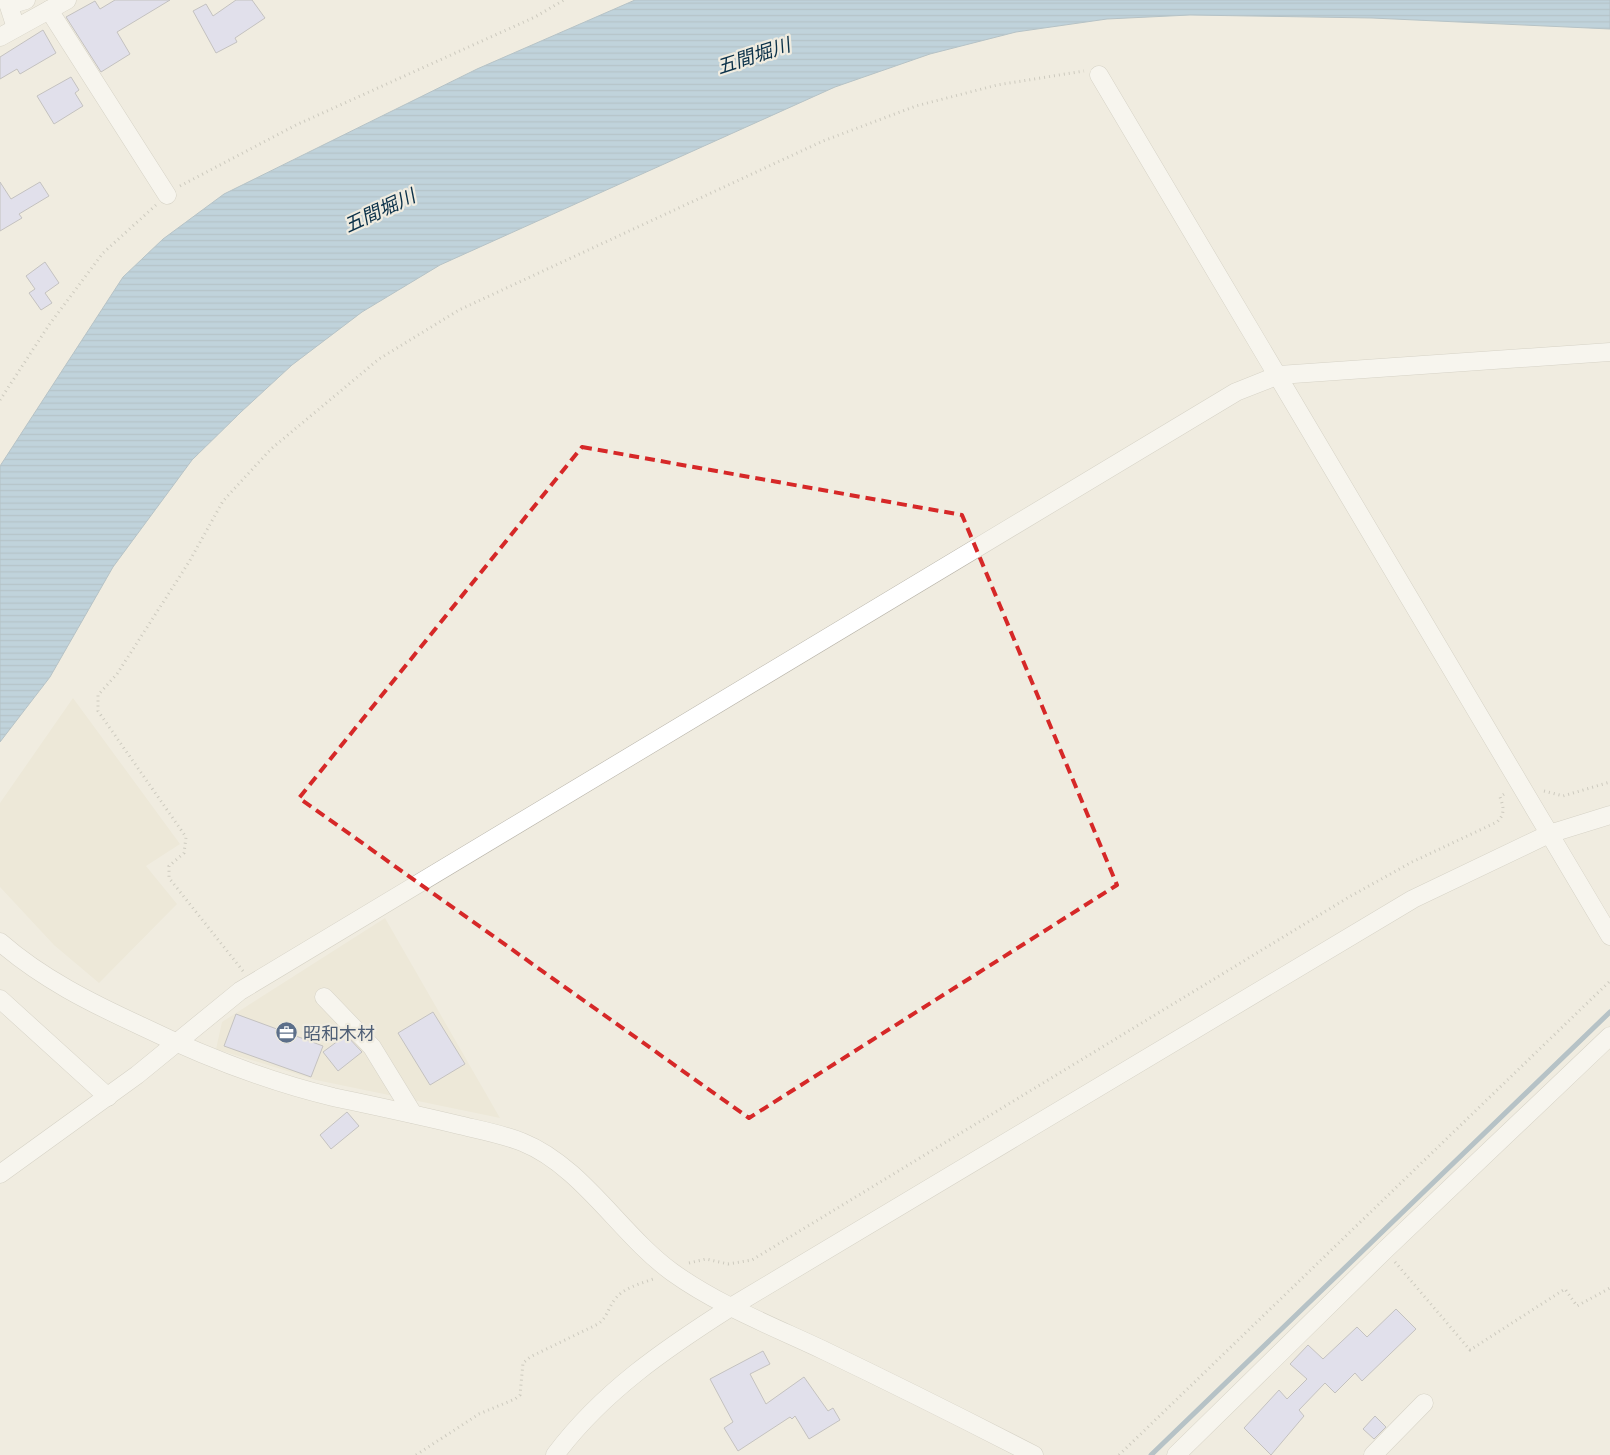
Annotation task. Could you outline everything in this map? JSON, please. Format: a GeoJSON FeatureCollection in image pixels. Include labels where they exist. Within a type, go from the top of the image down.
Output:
{"type":"FeatureCollection","features":[{"type":"Feature","properties":{"kind":"street"},"geometry":{"type":"LineString","coordinates":[[0,37],[67,0]]}},
{"type":"Feature","properties":{"kind":"street"},"geometry":{"type":"LineString","coordinates":[[14,2],[16,28]]}},
{"type":"Feature","properties":{"kind":"street"},"geometry":{"type":"LineString","coordinates":[[49,10],[166,195]]}},
{"type":"Feature","properties":{"kind":"street"},"geometry":{"type":"LineString","coordinates":[[1099,75],[1279,375],[1518,784],[1610,936]]}},
{"type":"Feature","properties":{"kind":"street"},"geometry":{"type":"LineString","coordinates":[[0,1174],[108,1097],[177,1044],[240,991],[1236,392],[1279,375],[1610,352]]}},
{"type":"Feature","properties":{"kind":"street"},"geometry":{"type":"LineString","coordinates":[[555,1455],[592,1410],[627,1378],[680,1339],[731,1306],[1413,899],[1549,834],[1610,815]]}},
{"type":"Feature","properties":{"kind":"street"},"geometry":{"type":"LineString","coordinates":[[0,942],[49,977],[94,1004],[177,1044],[252,1074],[330,1096],[413,1114],[523,1142],[551,1159],[589,1191],[635,1241],[672,1272],[731,1306],[938,1405],[1034,1455]]}},
{"type":"Feature","properties":{"kind":"street"},"geometry":{"type":"LineString","coordinates":[[324,997],[372,1047],[413,1114]]}},
{"type":"Feature","properties":{"kind":"street"},"geometry":{"type":"LineString","coordinates":[[0,999],[108,1097]]}},
{"type":"Feature","properties":{"kind":"street"},"geometry":{"type":"LineString","coordinates":[[1176,1455],[1385,1250],[1610,1036]]}},
{"type":"Feature","properties":{"kind":"street"},"geometry":{"type":"LineString","coordinates":[[1373,1455],[1424,1403]]}},
{"type":"Feature","properties":{"kind":"path"},"geometry":{"type":"LineString","coordinates":[[0,400],[49,326],[103,253],[172,190],[296,125],[535,17],[564,0]]}},
{"type":"Feature","properties":{"kind":"path"},"geometry":{"type":"LineString","coordinates":[[253,983],[169,878],[169,866],[184,854],[186,837],[98,711],[97,702],[98,695],[117,674],[189,562],[223,501],[270,449],[379,359],[460,310],[823,141],[916,106],[997,85],[1081,70],[1099,75]]}},
{"type":"Feature","properties":{"kind":"path"},"geometry":{"type":"LineString","coordinates":[[1542,790],[1563,796],[1610,782]]}},
{"type":"Feature","properties":{"kind":"path"},"geometry":{"type":"LineString","coordinates":[[416,1455],[479,1414],[520,1395],[523,1363],[606,1319],[617,1296],[628,1289],[672,1272],[696,1260],[706,1259],[728,1264],[752,1260],[1349,897],[1412,862],[1497,822],[1503,816],[1504,808],[1500,797],[1518,784]]}},
{"type":"Feature","properties":{"kind":"path"},"geometry":{"type":"LineString","coordinates":[[1119,1455],[1610,981]]}},
{"type":"Feature","properties":{"kind":"path"},"geometry":{"type":"LineString","coordinates":[[1385,1250],[1470,1350],[1565,1289],[1577,1306],[1610,1288]]}},
{"type":"Feature","properties":{"kind":"highlighted area"},"geometry":{"type":"Polygon","coordinates":[[[582,447],[962,515],[1117,885],[749,1118],[299,798],[582,447]]]}},
{"type":"Feature","properties":{"kind":"shaded area"},"geometry":{"type":"Polygon","coordinates":[[[73,698],[180,844],[146,866],[177,904],[99,983],[54,945],[0,887],[0,803],[73,698]]]}},
{"type":"Feature","properties":{"kind":"shaded area"},"geometry":{"type":"Polygon","coordinates":[[[385,918],[500,1118],[316,1080],[216,1049],[222,1022],[385,918]]]}},
{"type":"Feature","properties":{"kind":"water","name":"五間堀川"},"geometry":{"type":"Polygon","coordinates":[[[635,0],[1610,0],[1610,29],[1372,18],[1190,15],[1107,19],[1016,32],[930,54],[835,87],[440,265],[362,312],[292,365],[192,460],[113,567],[50,677],[0,742],[0,466],[123,277],[163,239],[224,194],[477,69],[635,0]]]}},
{"type":"Feature","properties":{"kind":"building"},"geometry":{"type":"Polygon","coordinates":[[[115,0],[170,0],[117,32],[130,54],[101,72],[66,17],[95,1],[100,9],[115,0]]]}},
{"type":"Feature","properties":{"kind":"building"},"geometry":{"type":"Polygon","coordinates":[[[236,0],[252,0],[265,18],[235,38],[237,42],[216,53],[193,11],[206,4],[213,16],[236,0]]]}},
{"type":"Feature","properties":{"kind":"building"},"geometry":{"type":"Polygon","coordinates":[[[43,30],[56,53],[20,74],[17,69],[0,79],[0,57],[43,30]]]}},
{"type":"Feature","properties":{"kind":"building"},"geometry":{"type":"Polygon","coordinates":[[[71,77],[79,90],[75,93],[83,106],[54,124],[37,96],[71,77]]]}},
{"type":"Feature","properties":{"kind":"building"},"geometry":{"type":"Polygon","coordinates":[[[0,182],[11,199],[40,182],[49,196],[19,214],[22,218],[0,231],[0,182]]]}},
{"type":"Feature","properties":{"kind":"building"},"geometry":{"type":"Polygon","coordinates":[[[45,262],[59,283],[45,293],[52,303],[41,310],[29,293],[35,289],[26,276],[45,262]]]}},
{"type":"Feature","properties":{"kind":"building"},"geometry":{"type":"Polygon","coordinates":[[[433,1012],[465,1064],[430,1085],[398,1033],[433,1012]]]}},
{"type":"Feature","properties":{"kind":"building"},"geometry":{"type":"Polygon","coordinates":[[[236,1014],[323,1046],[311,1077],[224,1046],[236,1014]]]}},
{"type":"Feature","properties":{"kind":"building"},"geometry":{"type":"Polygon","coordinates":[[[346,1035],[362,1052],[338,1071],[323,1052],[346,1035]]]}},
{"type":"Feature","properties":{"kind":"building"},"geometry":{"type":"Polygon","coordinates":[[[347,1112],[359,1126],[331,1149],[320,1135],[347,1112]]]}},
{"type":"Feature","properties":{"kind":"building"},"geometry":{"type":"Polygon","coordinates":[[[1396,1309],[1416,1329],[1362,1381],[1355,1373],[1335,1393],[1325,1383],[1299,1410],[1304,1416],[1271,1455],[1244,1428],[1279,1390],[1287,1399],[1307,1379],[1290,1364],[1308,1345],[1323,1359],[1357,1327],[1367,1337],[1396,1309]]]}},
{"type":"Feature","properties":{"kind":"building"},"geometry":{"type":"Polygon","coordinates":[[[763,1351],[770,1364],[750,1374],[766,1404],[804,1377],[828,1411],[833,1408],[840,1420],[809,1439],[795,1416],[792,1419],[790,1417],[738,1451],[724,1428],[733,1422],[710,1379],[763,1351]]]}},
{"type":"Feature","properties":{"kind":"building"},"geometry":{"type":"Polygon","coordinates":[[[1375,1416],[1386,1427],[1374,1439],[1363,1429],[1375,1416]]]}},
{"type":"Feature","properties":{"kind":"waterway"},"geometry":{"type":"LineString","coordinates":[[1151,1455],[1610,1012]]}},
{"type":"Feature","properties":{"kind":"place","name":"昭和木材"},"geometry":{"type":"Point","coordinates":[287,1033]}}]}
